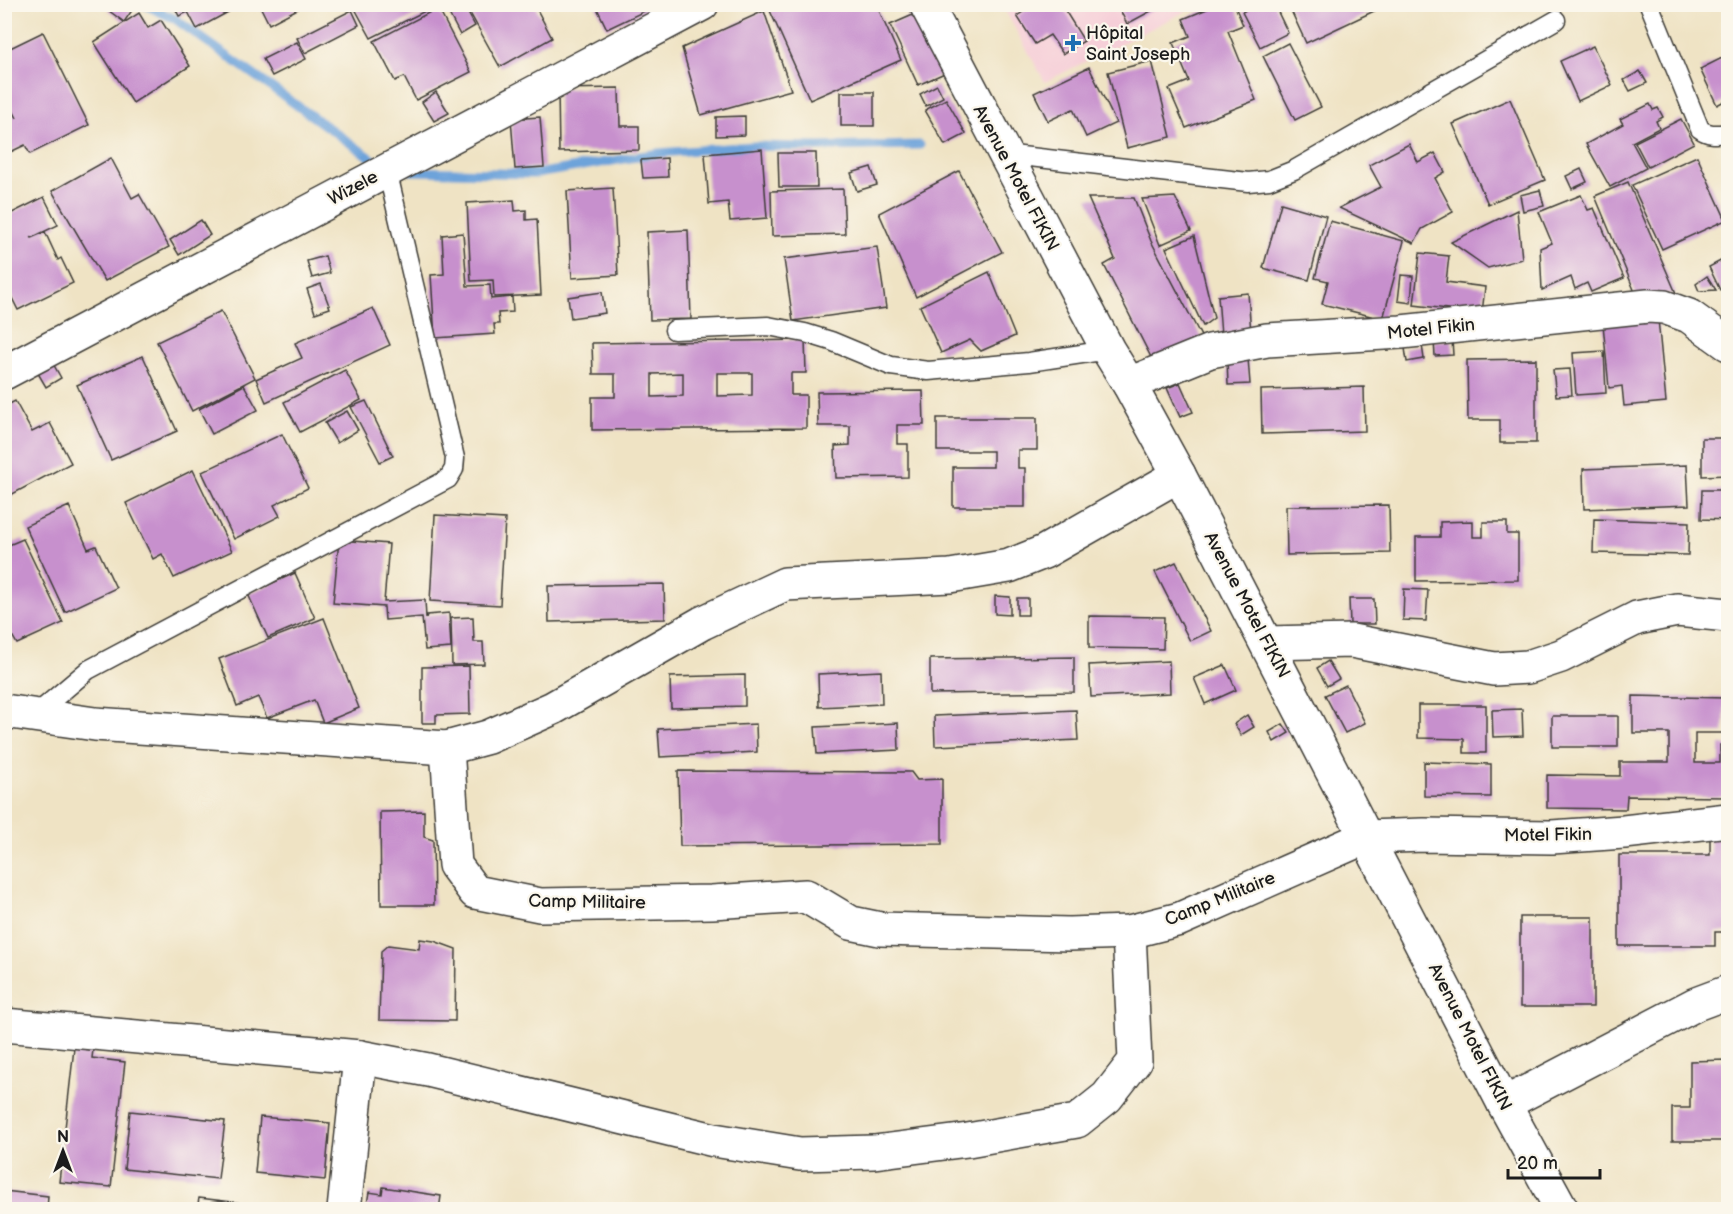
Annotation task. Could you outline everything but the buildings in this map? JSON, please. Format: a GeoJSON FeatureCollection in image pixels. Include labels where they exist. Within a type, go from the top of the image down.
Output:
{"type":"FeatureCollection","features":[{"type":"Feature","properties":{"kind":"street","name":"Wizele"},"geometry":{"type":"LineString","coordinates":[[4,372],[702,4]]}},
{"type":"Feature","properties":{"kind":"street","name":"Avenue Motel FIKIN"},"geometry":{"type":"LineString","coordinates":[[926,4],[1108,350],[1130,384],[1179,475],[1504,1104],[1562,1209]]}},
{"type":"Feature","properties":{"kind":"street","name":"Motel Fikin"},"geometry":{"type":"LineString","coordinates":[[1130,384],[1210,351],[1267,340],[1401,332],[1648,306],[1664,307],[1689,316],[1728,344]]}},
{"type":"Feature","properties":{"kind":"street"},"geometry":{"type":"LineString","coordinates":[[20,712],[95,723],[447,748],[488,737],[553,708],[702,623],[785,584],[950,576],[1009,566],[1044,552],[1179,475]]}},
{"type":"Feature","properties":{"kind":"street"},"geometry":{"type":"LineString","coordinates":[[1267,643],[1352,641],[1494,669],[1528,667],[1561,656],[1637,618],[1677,610],[1728,615]]}},
{"type":"Feature","properties":{"kind":"street","name":"Camp Militaire"},"geometry":{"type":"LineString","coordinates":[[447,748],[454,865],[475,892],[540,905],[712,902],[806,896],[851,923],[880,929],[1069,934],[1130,932],[1180,919],[1366,837]]}},
{"type":"Feature","properties":{"kind":"street","name":"Motel Fikin"},"geometry":{"type":"LineString","coordinates":[[1366,837],[1424,835],[1552,837],[1624,832],[1728,820]]}},
{"type":"Feature","properties":{"kind":"street"},"geometry":{"type":"LineString","coordinates":[[4,1025],[360,1057],[428,1070],[714,1140],[800,1154],[874,1152],[968,1140],[1077,1121],[1107,1097],[1135,1061],[1130,932]]}},
{"type":"Feature","properties":{"kind":"street"},"geometry":{"type":"LineString","coordinates":[[1504,1104],[1696,1004],[1728,992]]}},
{"type":"Feature","properties":{"kind":"street"},"geometry":{"type":"LineString","coordinates":[[344,1209],[360,1057]]}},
{"type":"Feature","properties":{"kind":"lane"},"geometry":{"type":"LineString","coordinates":[[1649,4],[1700,129],[1713,135],[1728,133]]}},
{"type":"Feature","properties":{"kind":"lane"},"geometry":{"type":"LineString","coordinates":[[1004,154],[1248,182],[1269,180],[1294,170],[1557,20]]}},
{"type":"Feature","properties":{"kind":"lane"},"geometry":{"type":"LineString","coordinates":[[20,712],[88,670],[448,479],[454,470],[455,458],[387,170]]}},
{"type":"Feature","properties":{"kind":"lane"},"geometry":{"type":"LineString","coordinates":[[674,330],[768,326],[831,341],[891,366],[928,371],[1029,362],[1108,350]]}},
{"type":"Feature","properties":{"kind":"shaded area","name":"Hôpital Saint Joseph"},"geometry":{"type":"Polygon","coordinates":[[[1002,5],[1198,5],[1045,82],[1002,5]]]}},
{"type":"Feature","properties":{"kind":"waterway"},"geometry":{"type":"LineString","coordinates":[[143,4],[175,19],[381,165]]}},
{"type":"Feature","properties":{"kind":"waterway"},"geometry":{"type":"LineString","coordinates":[[411,171],[536,174],[659,153],[753,146],[920,145]]}},
{"type":"Feature","properties":{"kind":"place","name":"Hôpital Saint Joseph"},"geometry":{"type":"Point","coordinates":[1073,43]}}]}
